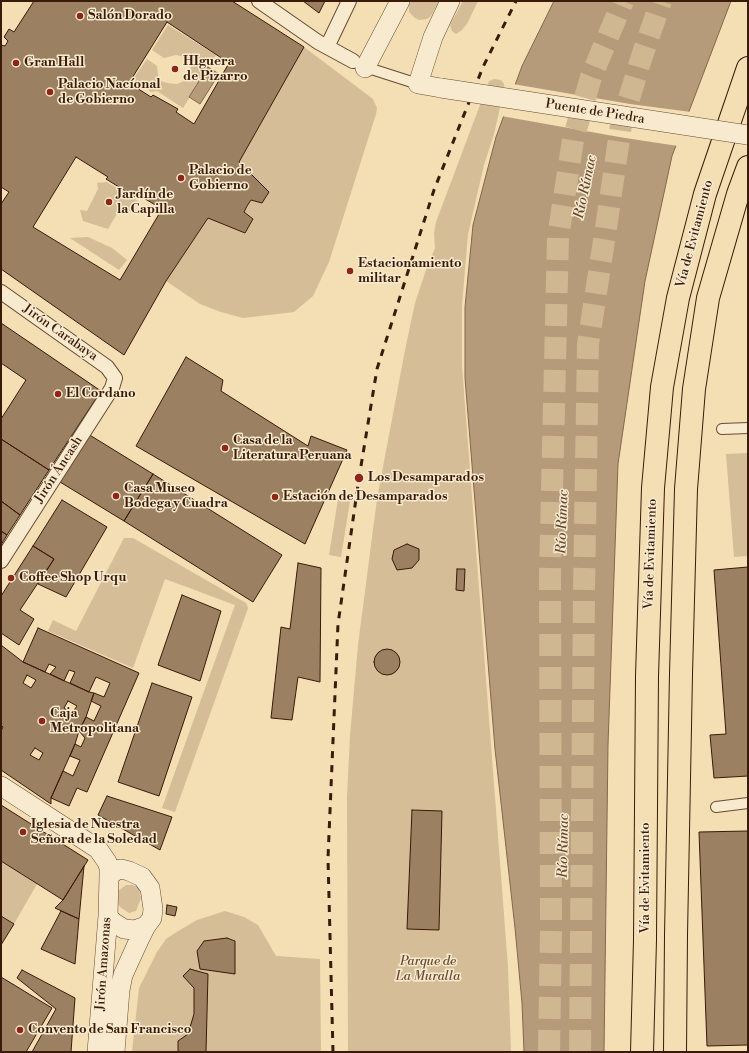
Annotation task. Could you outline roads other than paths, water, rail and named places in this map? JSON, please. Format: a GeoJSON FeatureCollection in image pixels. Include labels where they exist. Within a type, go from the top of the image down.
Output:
{"type":"FeatureCollection","features":[{"type":"Feature","properties":{"kind":"highway","name":"Vía de Evitamiento"},"geometry":{"type":"LineString","coordinates":[[642,1052],[646,940],[647,668],[653,488],[662,388],[678,298],[704,194],[748,68]]}},
{"type":"Feature","properties":{"kind":"highway"},"geometry":{"type":"LineString","coordinates":[[675,1052],[681,650],[686,489],[694,389],[708,298],[738,194],[748,167]]}},
{"type":"Feature","properties":{"kind":"street"},"geometry":{"type":"LineString","coordinates":[[259,1],[327,47],[359,64],[400,1]]}},
{"type":"Feature","properties":{"kind":"street"},"geometry":{"type":"LineString","coordinates":[[327,47],[349,1]]}},
{"type":"Feature","properties":{"kind":"street"},"geometry":{"type":"LineString","coordinates":[[418,84],[433,37],[450,1]]}},
{"type":"Feature","properties":{"kind":"street","name":"Puente de Piedra"},"geometry":{"type":"LineString","coordinates":[[418,84],[748,135]]}},
{"type":"Feature","properties":{"kind":"street","name":"Jirón Carabaya"},"geometry":{"type":"LineString","coordinates":[[1,292],[107,367],[115,378]]}},
{"type":"Feature","properties":{"kind":"street","name":"Jirón Áncash"},"geometry":{"type":"LineString","coordinates":[[1,561],[112,388],[115,378]]}},
{"type":"Feature","properties":{"kind":"street","name":"Jirón Amazonas"},"geometry":{"type":"LineString","coordinates":[[1,786],[98,849],[107,862],[109,868],[108,916],[97,1052]]}},
{"type":"Feature","properties":{"kind":"street","name":"Jirón Amazonas"},"geometry":{"type":"LineString","coordinates":[[109,876],[121,869],[142,877],[150,888],[153,909],[152,918],[146,926],[123,975],[120,990],[115,1052]]}},
{"type":"Feature","properties":{"kind":"street"},"geometry":{"type":"LineString","coordinates":[[108,916],[124,929],[135,930],[146,926]]}},
{"type":"Feature","properties":{"kind":"lane"},"geometry":{"type":"LineString","coordinates":[[359,64],[418,84]]}},
{"type":"Feature","properties":{"kind":"lane"},"geometry":{"type":"LineString","coordinates":[[722,429],[748,428]]}},
{"type":"Feature","properties":{"kind":"lane"},"geometry":{"type":"LineString","coordinates":[[716,807],[748,803]]}},
{"type":"Feature","properties":{"kind":"water","name":"Río Rímac"},"geometry":{"type":"Polygon","coordinates":[[[554,1],[731,1],[672,156],[645,281],[618,464],[608,745],[604,1052],[524,1052],[522,1003],[515,928],[495,749],[465,378],[465,307],[473,225],[496,137],[522,66],[554,1]]]}},
{"type":"Feature","properties":{"kind":"water"},"geometry":{"type":"Polygon","coordinates":[[[208,67],[219,74],[200,104],[189,97],[208,67]]]}},
{"type":"Feature","properties":{"kind":"tunnel"},"geometry":{"type":"LineString","coordinates":[[549,1052],[551,930],[550,575],[558,237],[573,140],[591,77],[623,1]]}},
{"type":"Feature","properties":{"kind":"tunnel"},"geometry":{"type":"LineString","coordinates":[[580,1052],[588,344],[621,125],[661,1]]}},
{"type":"Feature","properties":{"kind":"railway"},"geometry":{"type":"LineString","coordinates":[[333,1052],[328,858],[338,624],[359,478],[377,369],[434,190],[483,67],[516,1]]}},
{"type":"Feature","properties":{"kind":"place","name":"Salón Dorado"},"geometry":{"type":"Point","coordinates":[80,16]}},
{"type":"Feature","properties":{"kind":"place","name":"Gran Hall"},"geometry":{"type":"Point","coordinates":[16,63]}},
{"type":"Feature","properties":{"kind":"place","name":"HIguera de Pizarro"},"geometry":{"type":"Point","coordinates":[175,69]}},
{"type":"Feature","properties":{"kind":"place","name":"Palacio Nacíonal de Gobierno"},"geometry":{"type":"Point","coordinates":[50,92]}},
{"type":"Feature","properties":{"kind":"place","name":"Palacio de Gobierno"},"geometry":{"type":"Point","coordinates":[181,178]}},
{"type":"Feature","properties":{"kind":"place","name":"Jardín de la Capilla"},"geometry":{"type":"Point","coordinates":[109,202]}},
{"type":"Feature","properties":{"kind":"place","name":"Estacionamiento militar"},"geometry":{"type":"Point","coordinates":[350,271]}},
{"type":"Feature","properties":{"kind":"place","name":"El Cordano"},"geometry":{"type":"Point","coordinates":[58,394]}},
{"type":"Feature","properties":{"kind":"place","name":"Casa de la Literatura Peruana"},"geometry":{"type":"Point","coordinates":[225,448]}},
{"type":"Feature","properties":{"kind":"place","name":"Los Desamparados"},"geometry":{"type":"Point","coordinates":[359,478]}},
{"type":"Feature","properties":{"kind":"place","name":"Casa Museo Bodega y Cuadra"},"geometry":{"type":"Point","coordinates":[116,496]}},
{"type":"Feature","properties":{"kind":"place","name":"Estación de Desamparados"},"geometry":{"type":"Point","coordinates":[275,497]}},
{"type":"Feature","properties":{"kind":"place","name":"Coffee Shop Urqu"},"geometry":{"type":"Point","coordinates":[11,578]}},
{"type":"Feature","properties":{"kind":"place","name":"Caja Metropolitana"},"geometry":{"type":"Point","coordinates":[42,721]}},
{"type":"Feature","properties":{"kind":"place","name":"Iglesia de Nuestra Señora de la Soledad"},"geometry":{"type":"Point","coordinates":[23,832]}},
{"type":"Feature","properties":{"kind":"place","name":"Convento de San Francisco"},"geometry":{"type":"Point","coordinates":[20,1030]}},
{"type":"Feature","properties":{"kind":"park label","name":"Parque de La Muralla"},"geometry":{"type":"Point","coordinates":[428,970]}}]}
